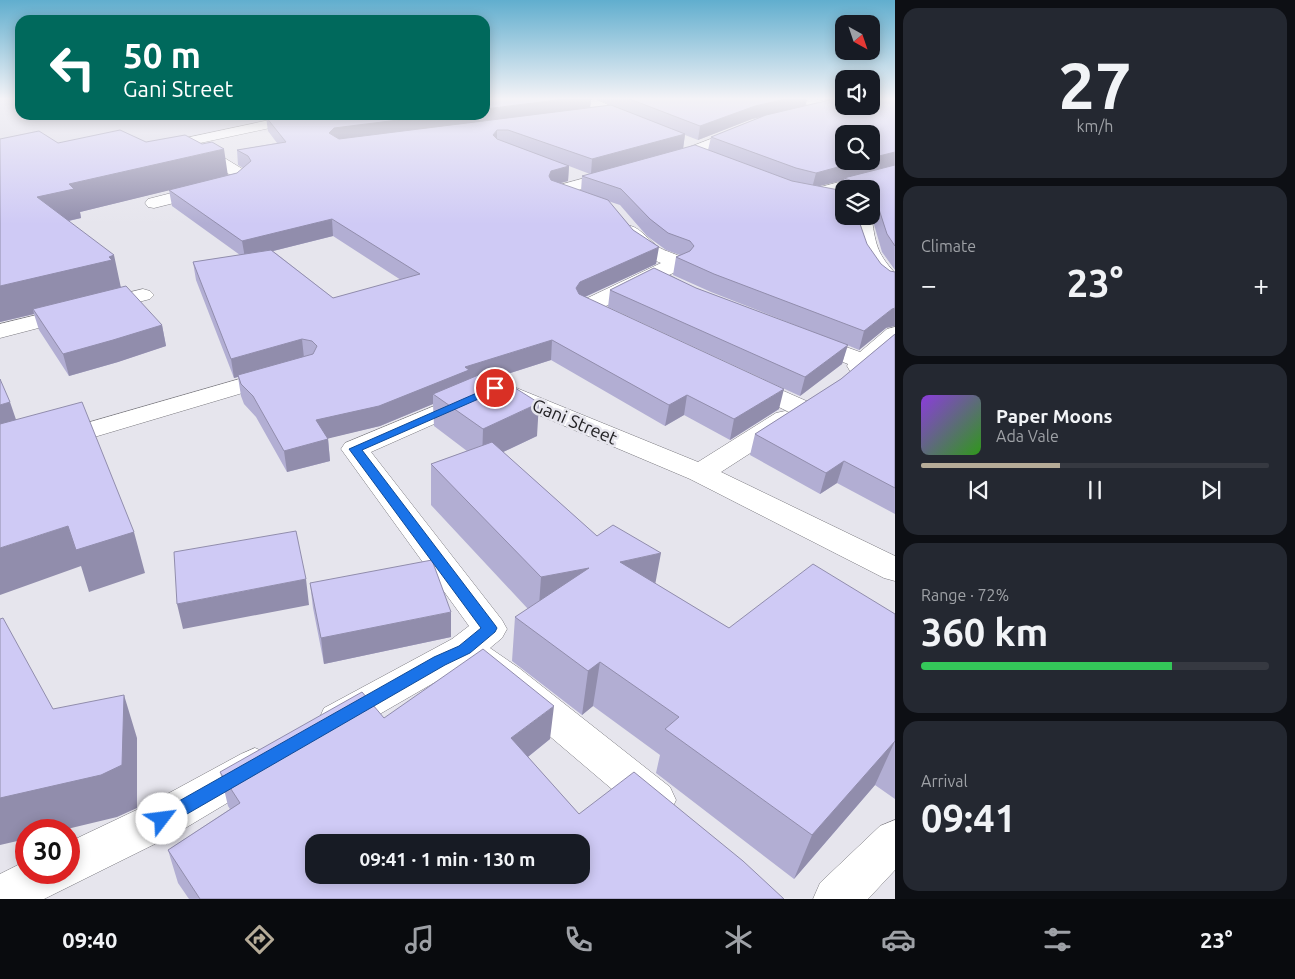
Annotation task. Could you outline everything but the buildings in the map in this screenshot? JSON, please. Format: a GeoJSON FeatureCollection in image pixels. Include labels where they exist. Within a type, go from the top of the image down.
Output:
{"type":"FeatureCollection","features":[{"type":"Feature","properties":{"kind":"street"},"geometry":{"type":"LineString","coordinates":[[154,203],[232,183],[243,176],[186,142],[196,140]]}},
{"type":"Feature","properties":{"kind":"street"},"geometry":{"type":"LineString","coordinates":[[715,140],[688,150],[731,169]]}},
{"type":"Feature","properties":{"kind":"street"},"geometry":{"type":"LineString","coordinates":[[632,328],[587,306],[679,263],[658,256],[639,242],[610,211],[558,191],[636,170]]}},
{"type":"Feature","properties":{"kind":"street"},"geometry":{"type":"LineString","coordinates":[[563,171],[590,181]]}},
{"type":"Feature","properties":{"kind":"street"},"geometry":{"type":"LineString","coordinates":[[872,180],[891,176]]}},
{"type":"Feature","properties":{"kind":"street"},"geometry":{"type":"LineString","coordinates":[[835,188],[805,194],[835,200]]}},
{"type":"Feature","properties":{"kind":"street"},"geometry":{"type":"LineString","coordinates":[[864,225],[865,246],[871,258],[895,285]]}},
{"type":"Feature","properties":{"kind":"street"},"geometry":{"type":"LineString","coordinates":[[652,274],[694,295]]}},
{"type":"Feature","properties":{"kind":"street"},"geometry":{"type":"LineString","coordinates":[[0,331],[143,295]]}},
{"type":"Feature","properties":{"kind":"street"},"geometry":{"type":"LineString","coordinates":[[792,334],[864,362]]}},
{"type":"Feature","properties":{"kind":"street"},"geometry":{"type":"LineString","coordinates":[[700,473],[831,388],[895,334]]}},
{"type":"Feature","properties":{"kind":"street"},"geometry":{"type":"LineString","coordinates":[[0,457],[296,370]]}},
{"type":"Feature","properties":{"kind":"street"},"geometry":{"type":"LineString","coordinates":[[731,374],[802,408]]}},
{"type":"Feature","properties":{"kind":"street","name":"Gani Street"},"geometry":{"type":"LineString","coordinates":[[80,859],[162,819],[440,661],[465,650],[490,628],[355,449],[495,388],[700,473],[895,570]]}},
{"type":"Feature","properties":{"kind":"street"},"geometry":{"type":"LineString","coordinates":[[465,650],[506,678],[684,823]]}},
{"type":"Feature","properties":{"kind":"street"},"geometry":{"type":"LineString","coordinates":[[836,899],[895,840]]}},
{"type":"Feature","properties":{"kind":"street"},"geometry":{"type":"LineString","coordinates":[[0,897],[27,884]]}},
{"type":"Feature","properties":{"kind":"shaded area"},"geometry":{"type":"Polygon","coordinates":[[[0,140],[176,140],[112,153],[0,162],[0,140]]]}},
{"type":"Feature","properties":{"kind":"route"},"geometry":{"type":"LineString","coordinates":[[162,819],[440,661],[465,650],[490,628],[355,449],[495,388]]}}]}
